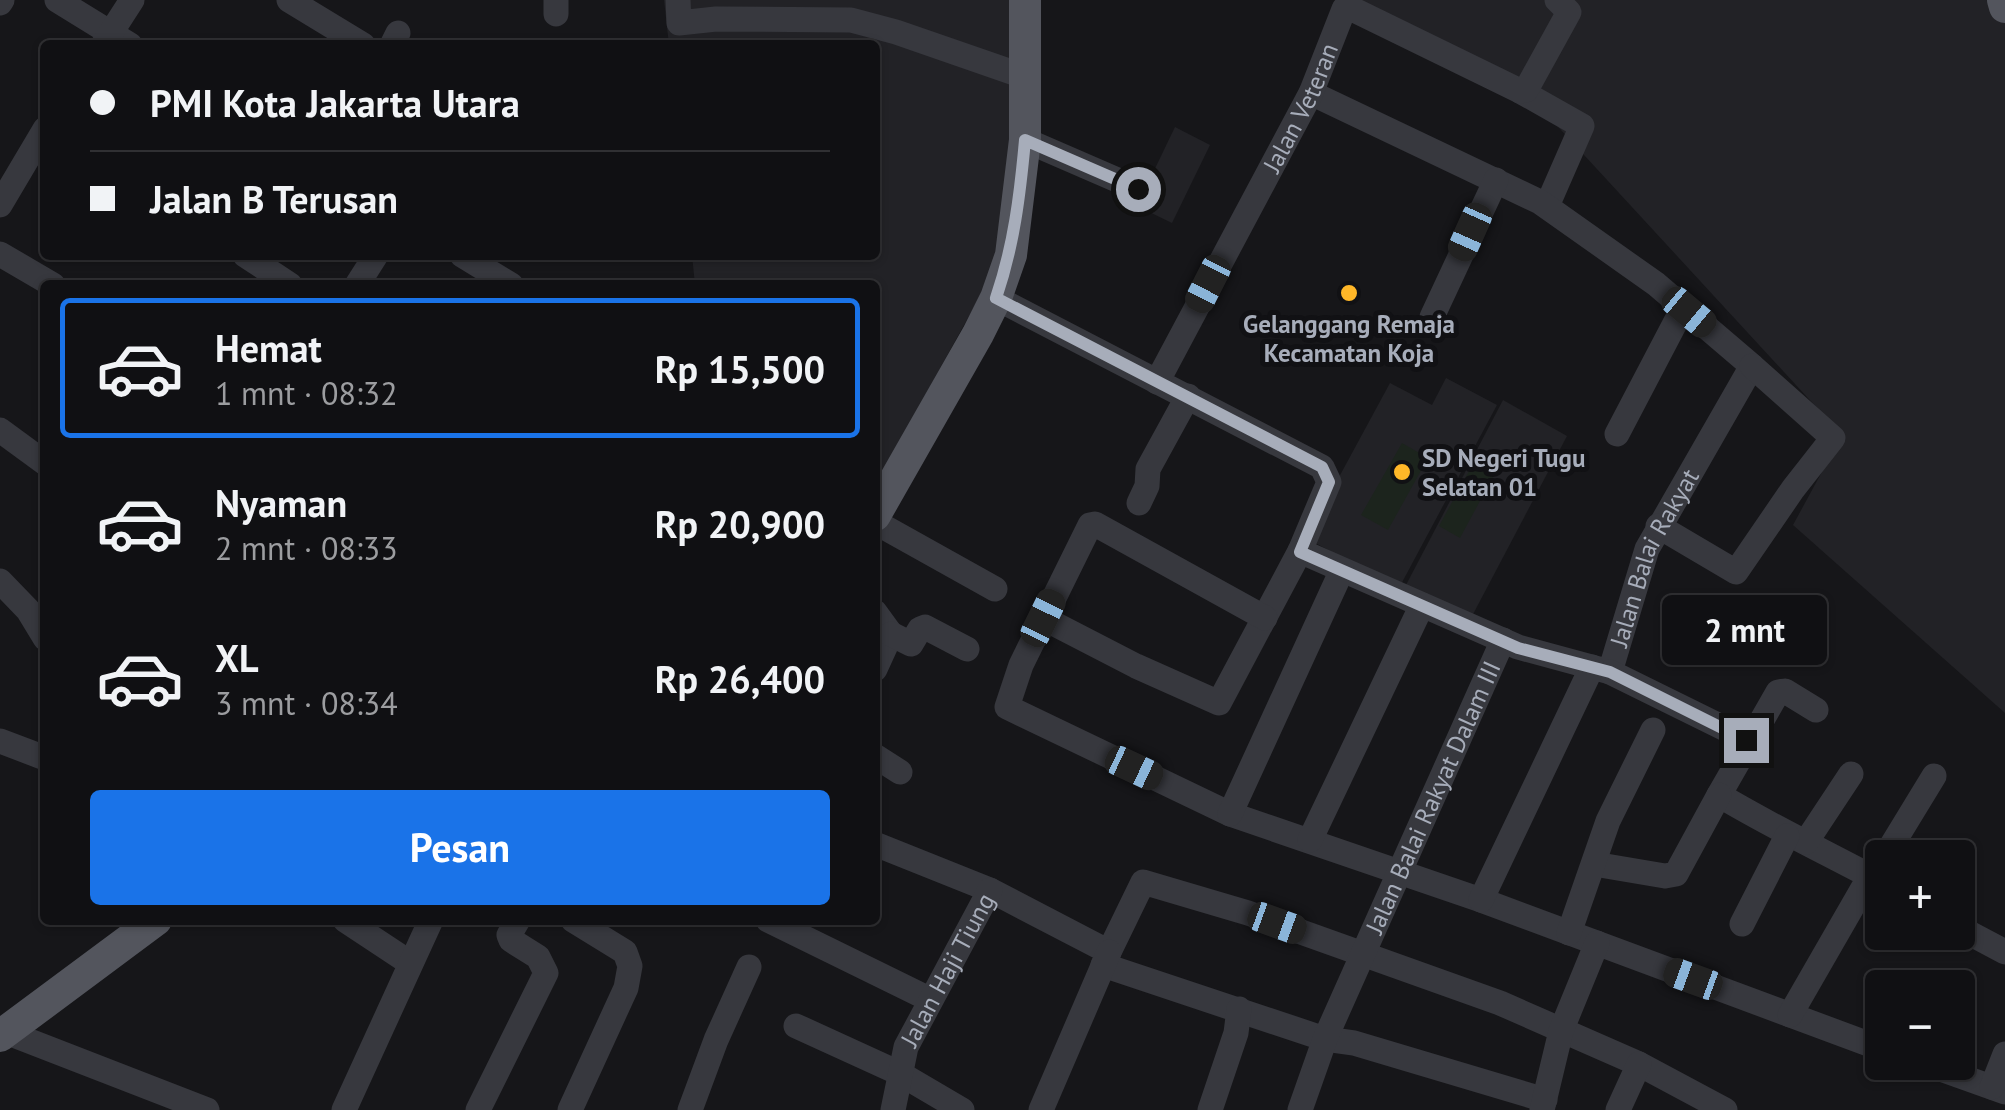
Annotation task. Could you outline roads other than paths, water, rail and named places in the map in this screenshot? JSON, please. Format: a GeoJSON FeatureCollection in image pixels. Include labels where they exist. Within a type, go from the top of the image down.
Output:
{"type":"FeatureCollection","features":[{"type":"Feature","properties":{"kind":"main road"},"geometry":{"type":"LineString","coordinates":[[880,509],[996,298],[1010,255],[1025,140],[1025,0]]}},
{"type":"Feature","properties":{"kind":"main road"},"geometry":{"type":"LineString","coordinates":[[3,1034],[149,925]]}},
{"type":"Feature","properties":{"kind":"street"},"geometry":{"type":"LineString","coordinates":[[57,0],[114,40]]}},
{"type":"Feature","properties":{"kind":"street"},"geometry":{"type":"LineString","coordinates":[[115,40],[132,0]]}},
{"type":"Feature","properties":{"kind":"street"},"geometry":{"type":"LineString","coordinates":[[289,0],[355,40]]}},
{"type":"Feature","properties":{"kind":"street"},"geometry":{"type":"LineString","coordinates":[[1547,206],[1582,126],[1523,91],[1569,12],[1557,0]]}},
{"type":"Feature","properties":{"kind":"street","name":"Jalan Veteran"},"geometry":{"type":"LineString","coordinates":[[1158,382],[1310,93],[1347,8],[1523,91]]}},
{"type":"Feature","properties":{"kind":"street"},"geometry":{"type":"LineString","coordinates":[[678,23],[716,19],[852,20],[1022,76]]}},
{"type":"Feature","properties":{"kind":"street"},"geometry":{"type":"LineString","coordinates":[[1310,93],[1547,206],[1626,261],[1683,308],[1746,373],[1833,438],[1793,488],[1736,572],[1658,526]]}},
{"type":"Feature","properties":{"kind":"street"},"geometry":{"type":"LineString","coordinates":[[0,204],[40,140]]}},
{"type":"Feature","properties":{"kind":"street"},"geometry":{"type":"LineString","coordinates":[[1025,140],[1138,189]]}},
{"type":"Feature","properties":{"kind":"street"},"geometry":{"type":"LineString","coordinates":[[1432,317],[1496,180]]}},
{"type":"Feature","properties":{"kind":"street"},"geometry":{"type":"LineString","coordinates":[[0,254],[44,280]]}},
{"type":"Feature","properties":{"kind":"street"},"geometry":{"type":"LineString","coordinates":[[252,260],[282,280]]}},
{"type":"Feature","properties":{"kind":"street"},"geometry":{"type":"LineString","coordinates":[[479,260],[505,280]]}},
{"type":"Feature","properties":{"kind":"street"},"geometry":{"type":"LineString","coordinates":[[996,298],[1326,471],[1329,482],[1300,552],[1220,703],[1136,666],[1043,618]]}},
{"type":"Feature","properties":{"kind":"street"},"geometry":{"type":"LineString","coordinates":[[1618,434],[1683,308]]}},
{"type":"Feature","properties":{"kind":"street","name":"Jalan Balai Rakyat"},"geometry":{"type":"LineString","coordinates":[[1300,552],[1502,640],[1601,670],[1658,526],[1746,373]]}},
{"type":"Feature","properties":{"kind":"street"},"geometry":{"type":"LineString","coordinates":[[1138,503],[1148,486],[1148,468],[1188,396]]}},
{"type":"Feature","properties":{"kind":"street"},"geometry":{"type":"LineString","coordinates":[[0,430],[40,459]]}},
{"type":"Feature","properties":{"kind":"street"},"geometry":{"type":"LineString","coordinates":[[880,521],[995,589]]}},
{"type":"Feature","properties":{"kind":"street"},"geometry":{"type":"LineString","coordinates":[[1265,618],[1096,524],[1087,530],[1043,618],[1007,708],[1230,814],[1481,900],[1865,1042]]}},
{"type":"Feature","properties":{"kind":"street"},"geometry":{"type":"LineString","coordinates":[[1230,814],[1342,570]]}},
{"type":"Feature","properties":{"kind":"street"},"geometry":{"type":"LineString","coordinates":[[0,581],[28,610],[40,630]]}},
{"type":"Feature","properties":{"kind":"street"},"geometry":{"type":"LineString","coordinates":[[1310,840],[1422,606]]}},
{"type":"Feature","properties":{"kind":"street"},"geometry":{"type":"LineString","coordinates":[[880,619],[891,634],[910,644],[924,627],[968,649]]}},
{"type":"Feature","properties":{"kind":"street"},"geometry":{"type":"LineString","coordinates":[[880,658],[891,634]]}},
{"type":"Feature","properties":{"kind":"street","name":"Jalan Balai Rakyat Dalam III"},"geometry":{"type":"LineString","coordinates":[[1300,1110],[1325,1039],[1502,640]]}},
{"type":"Feature","properties":{"kind":"street"},"geometry":{"type":"LineString","coordinates":[[1481,900],[1601,670],[1750,741]]}},
{"type":"Feature","properties":{"kind":"street"},"geometry":{"type":"LineString","coordinates":[[1594,864],[1666,876],[1676,874],[1778,692],[1785,691],[1816,710]]}},
{"type":"Feature","properties":{"kind":"street"},"geometry":{"type":"LineString","coordinates":[[1569,933],[1618,799],[1654,730]]}},
{"type":"Feature","properties":{"kind":"street"},"geometry":{"type":"LineString","coordinates":[[0,741],[40,756]]}},
{"type":"Feature","properties":{"kind":"street"},"geometry":{"type":"LineString","coordinates":[[880,759],[900,772]]}},
{"type":"Feature","properties":{"kind":"street"},"geometry":{"type":"LineString","coordinates":[[1742,924],[1796,839],[1852,774]]}},
{"type":"Feature","properties":{"kind":"street"},"geometry":{"type":"LineString","coordinates":[[1896,840],[1934,776]]}},
{"type":"Feature","properties":{"kind":"street"},"geometry":{"type":"LineString","coordinates":[[1720,795],[1796,839],[1865,866]]}},
{"type":"Feature","properties":{"kind":"street","name":"Jalan Haji Tiung"},"geometry":{"type":"LineString","coordinates":[[880,846],[990,890],[906,1047],[893,1110]]}},
{"type":"Feature","properties":{"kind":"street"},"geometry":{"type":"LineString","coordinates":[[1048,1109],[1106,958],[1143,882],[1248,913],[1500,1003],[1639,1064],[1719,1109]]}},
{"type":"Feature","properties":{"kind":"street"},"geometry":{"type":"LineString","coordinates":[[990,890],[1106,958],[1325,1039],[1354,1043],[1543,1105],[1562,1031],[1596,943]]}},
{"type":"Feature","properties":{"kind":"street"},"geometry":{"type":"LineString","coordinates":[[1790,1014],[1865,892]]}},
{"type":"Feature","properties":{"kind":"street"},"geometry":{"type":"LineString","coordinates":[[352,925],[410,964]]}},
{"type":"Feature","properties":{"kind":"street"},"geometry":{"type":"LineString","coordinates":[[344,1110],[429,925]]}},
{"type":"Feature","properties":{"kind":"street"},"geometry":{"type":"LineString","coordinates":[[478,1110],[546,974],[538,956],[511,940],[515,925]]}},
{"type":"Feature","properties":{"kind":"street"},"geometry":{"type":"LineString","coordinates":[[570,1110],[626,988],[630,966],[625,952],[580,925]]}},
{"type":"Feature","properties":{"kind":"street"},"geometry":{"type":"LineString","coordinates":[[778,925],[929,999]]}},
{"type":"Feature","properties":{"kind":"street"},"geometry":{"type":"LineString","coordinates":[[1975,936],[2005,952]]}},
{"type":"Feature","properties":{"kind":"street"},"geometry":{"type":"LineString","coordinates":[[690,1110],[748,966]]}},
{"type":"Feature","properties":{"kind":"street"},"geometry":{"type":"LineString","coordinates":[[1210,1110],[1240,1009]]}},
{"type":"Feature","properties":{"kind":"street"},"geometry":{"type":"LineString","coordinates":[[796,1026],[899,1073],[962,1110]]}},
{"type":"Feature","properties":{"kind":"street"},"geometry":{"type":"LineString","coordinates":[[3,1034],[208,1110]]}},
{"type":"Feature","properties":{"kind":"street"},"geometry":{"type":"LineString","coordinates":[[1970,1080],[1998,1090],[2005,1054]]}},
{"type":"Feature","properties":{"kind":"street"},"geometry":{"type":"LineString","coordinates":[[1618,1110],[1639,1064]]}},
{"type":"Feature","properties":{"kind":"place","name":"Gelanggang Remaja Kecamatan Koja"},"geometry":{"type":"Point","coordinates":[1349,293]}},
{"type":"Feature","properties":{"kind":"place","name":"SD Negeri Tugu Selatan 01"},"geometry":{"type":"Point","coordinates":[1402,472]}}]}
